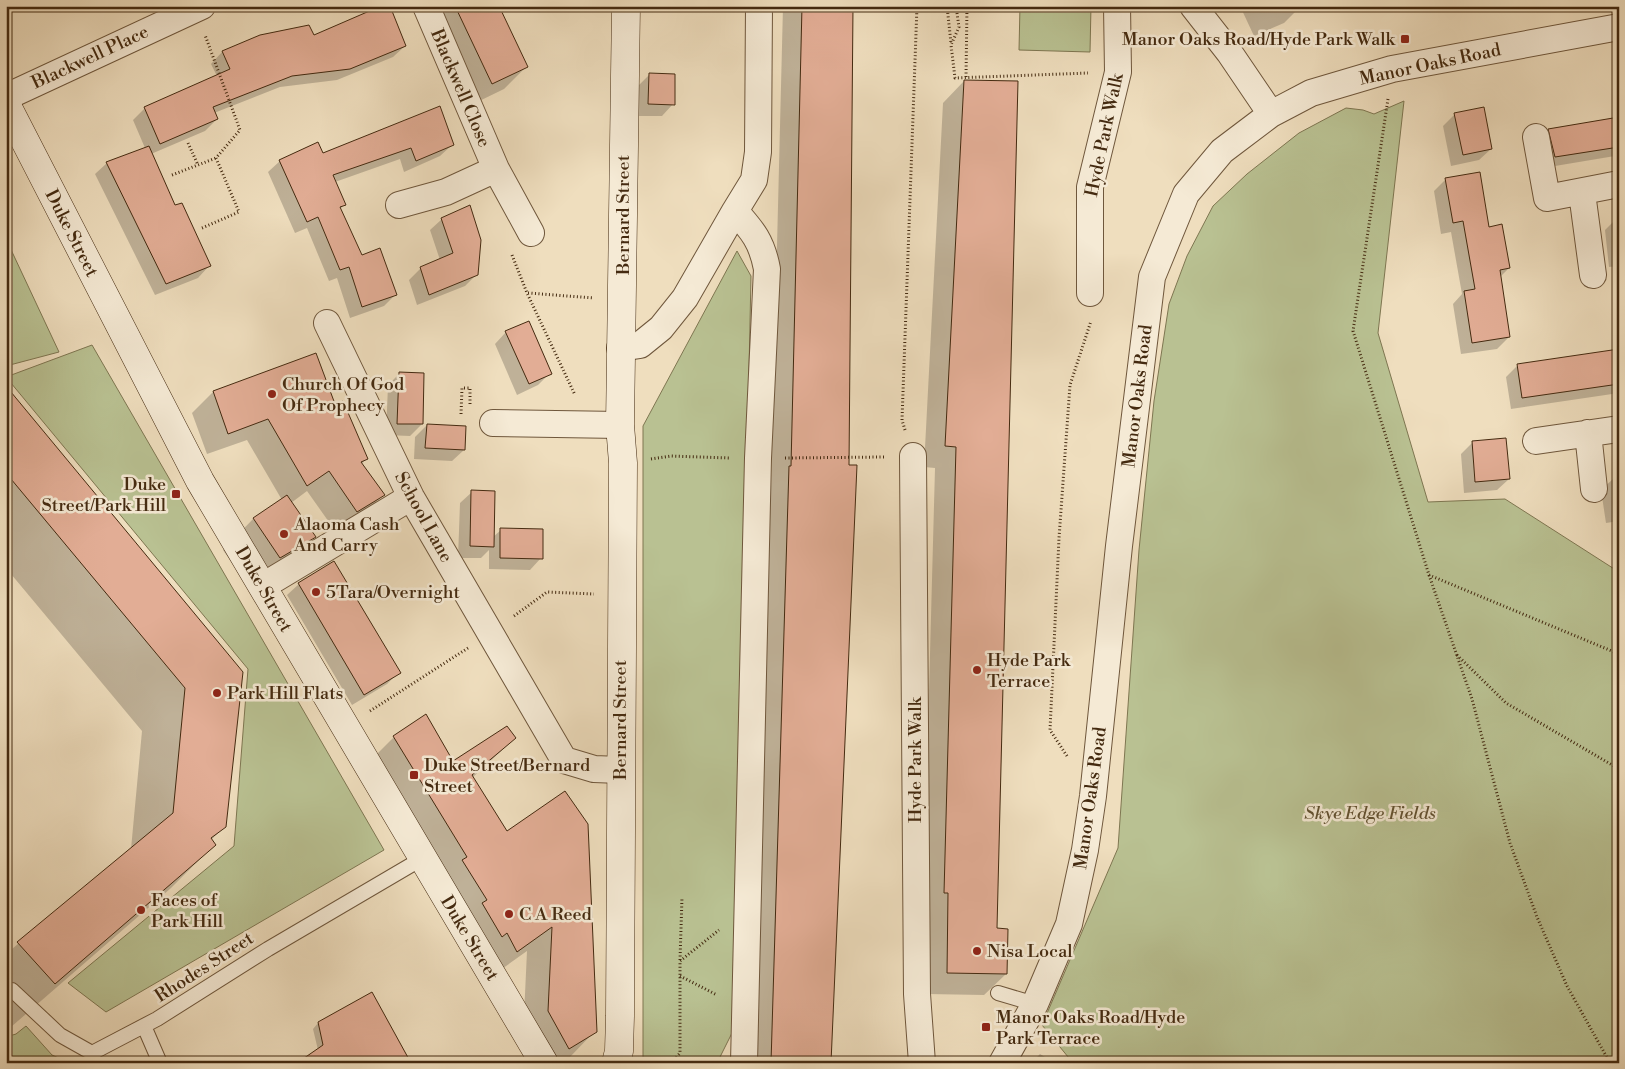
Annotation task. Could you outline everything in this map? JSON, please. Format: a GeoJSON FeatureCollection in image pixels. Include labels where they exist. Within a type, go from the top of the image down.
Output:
{"type":"FeatureCollection","features":[{"type":"Feature","properties":{"kind":"main road","name":"Bernard Street"},"geometry":{"type":"LineString","coordinates":[[618,1059],[620,1016],[620,595],[622,463],[620,348],[623,300],[626,6]]}},
{"type":"Feature","properties":{"kind":"main road","name":"Duke Street"},"geometry":{"type":"LineString","coordinates":[[6,104],[200,481],[544,1063]]}},
{"type":"Feature","properties":{"kind":"street","name":"Blackwell Close"},"geometry":{"type":"LineString","coordinates":[[426,6],[496,169],[531,233]]}},
{"type":"Feature","properties":{"kind":"street"},"geometry":{"type":"LineString","coordinates":[[620,348],[640,345],[660,328],[686,298],[754,180],[758,152],[759,6]]}},
{"type":"Feature","properties":{"kind":"street","name":"Hyde Park Walk"},"geometry":{"type":"LineString","coordinates":[[1090,293],[1090,186],[1118,72],[1117,6]]}},
{"type":"Feature","properties":{"kind":"street"},"geometry":{"type":"LineString","coordinates":[[1193,6],[1229,52],[1271,114]]}},
{"type":"Feature","properties":{"kind":"street","name":"Blackwell Place"},"geometry":{"type":"LineString","coordinates":[[6,97],[186,10]]}},
{"type":"Feature","properties":{"kind":"street","name":"Manor Oaks Road"},"geometry":{"type":"LineString","coordinates":[[1002,1063],[1035,1004],[1069,924],[1094,796],[1120,537],[1152,277],[1186,194],[1222,151],[1271,114],[1311,93],[1392,69],[1619,27]]}},
{"type":"Feature","properties":{"kind":"street"},"geometry":{"type":"LineString","coordinates":[[1536,137],[1547,198],[1582,193],[1619,184]]}},
{"type":"Feature","properties":{"kind":"street","name":"Blackwell Close"},"geometry":{"type":"LineString","coordinates":[[398,205],[446,192],[496,169]]}},
{"type":"Feature","properties":{"kind":"street"},"geometry":{"type":"LineString","coordinates":[[1582,193],[1593,275]]}},
{"type":"Feature","properties":{"kind":"street"},"geometry":{"type":"LineString","coordinates":[[735,211],[756,234],[763,249],[767,269],[758,458],[744,1063]]}},
{"type":"Feature","properties":{"kind":"street","name":"School Lane"},"geometry":{"type":"LineString","coordinates":[[327,323],[411,497],[492,633],[564,760],[594,769],[620,770]]}},
{"type":"Feature","properties":{"kind":"street"},"geometry":{"type":"LineString","coordinates":[[493,423],[620,425]]}},
{"type":"Feature","properties":{"kind":"street"},"geometry":{"type":"LineString","coordinates":[[1536,441],[1619,429]]}},
{"type":"Feature","properties":{"kind":"street"},"geometry":{"type":"LineString","coordinates":[[1588,433],[1594,489]]}},
{"type":"Feature","properties":{"kind":"street","name":"Hyde Park Walk"},"geometry":{"type":"LineString","coordinates":[[913,456],[918,994],[922,1063]]}},
{"type":"Feature","properties":{"kind":"street"},"geometry":{"type":"LineString","coordinates":[[263,586],[411,497]]}},
{"type":"Feature","properties":{"kind":"lane","name":"Rhodes Street"},"geometry":{"type":"LineString","coordinates":[[12,990],[60,1035],[92,1053],[144,1026],[268,949],[423,858]]}},
{"type":"Feature","properties":{"kind":"lane"},"geometry":{"type":"LineString","coordinates":[[998,994],[1035,1004]]}},
{"type":"Feature","properties":{"kind":"lane"},"geometry":{"type":"LineString","coordinates":[[144,1026],[160,1063]]}},
{"type":"Feature","properties":{"kind":"path"},"geometry":{"type":"LineString","coordinates":[[758,458],[913,456],[902,420],[917,6]]}},
{"type":"Feature","properties":{"kind":"path"},"geometry":{"type":"LineString","coordinates":[[947,6],[955,78],[1118,72]]}},
{"type":"Feature","properties":{"kind":"path"},"geometry":{"type":"LineString","coordinates":[[951,45],[959,27],[956,6]]}},
{"type":"Feature","properties":{"kind":"path"},"geometry":{"type":"LineString","coordinates":[[966,78],[967,6]]}},
{"type":"Feature","properties":{"kind":"path"},"geometry":{"type":"LineString","coordinates":[[172,175],[216,158],[240,130],[186,10]]}},
{"type":"Feature","properties":{"kind":"path"},"geometry":{"type":"LineString","coordinates":[[1392,69],[1353,331],[1429,575],[1472,699],[1510,843],[1534,908],[1567,986],[1610,1063]]}},
{"type":"Feature","properties":{"kind":"path"},"geometry":{"type":"LineString","coordinates":[[188,143],[198,165]]}},
{"type":"Feature","properties":{"kind":"path"},"geometry":{"type":"LineString","coordinates":[[202,228],[238,212],[216,158]]}},
{"type":"Feature","properties":{"kind":"path"},"geometry":{"type":"LineString","coordinates":[[531,233],[510,248],[527,293],[580,405],[580,424]]}},
{"type":"Feature","properties":{"kind":"path"},"geometry":{"type":"LineString","coordinates":[[527,293],[623,300]]}},
{"type":"Feature","properties":{"kind":"path"},"geometry":{"type":"LineString","coordinates":[[1090,293],[1092,317],[1070,385],[1059,538],[1050,730],[1094,796]]}},
{"type":"Feature","properties":{"kind":"path"},"geometry":{"type":"LineString","coordinates":[[671,456],[710,458]]}},
{"type":"Feature","properties":{"kind":"path"},"geometry":{"type":"LineString","coordinates":[[1429,575],[1619,654]]}},
{"type":"Feature","properties":{"kind":"path"},"geometry":{"type":"LineString","coordinates":[[344,727],[492,633],[547,592],[620,595]]}},
{"type":"Feature","properties":{"kind":"path"},"geometry":{"type":"LineString","coordinates":[[1456,654],[1506,702],[1619,770]]}},
{"type":"Feature","properties":{"kind":"path"},"geometry":{"type":"LineString","coordinates":[[672,1063],[680,1053],[682,897]]}},
{"type":"Feature","properties":{"kind":"path"},"geometry":{"type":"LineString","coordinates":[[680,961],[748,906]]}},
{"type":"Feature","properties":{"kind":"path"},"geometry":{"type":"LineString","coordinates":[[680,976],[745,1010]]}},
{"type":"Feature","properties":{"kind":"green space"},"geometry":{"type":"Polygon","coordinates":[[[1020,6],[1091,6],[1090,52],[1019,50],[1020,6]]]}},
{"type":"Feature","properties":{"kind":"green space","name":"Skye Edge Fields"},"geometry":{"type":"Polygon","coordinates":[[[1404,101],[1378,333],[1428,502],[1505,499],[1619,572],[1619,1063],[1073,1063],[1042,1025],[1118,848],[1139,550],[1154,401],[1169,304],[1187,256],[1213,206],[1247,174],[1299,133],[1346,108],[1363,110],[1374,114],[1404,101]]]}},
{"type":"Feature","properties":{"kind":"green space"},"geometry":{"type":"Polygon","coordinates":[[[6,239],[59,352],[6,366],[6,239]]]}},
{"type":"Feature","properties":{"kind":"green space"},"geometry":{"type":"Polygon","coordinates":[[[737,251],[751,276],[735,1027],[717,1063],[643,1063],[643,426],[737,251]]]}},
{"type":"Feature","properties":{"kind":"green space"},"geometry":{"type":"Polygon","coordinates":[[[92,345],[384,850],[106,1012],[68,983],[234,846],[248,669],[6,377],[92,345]]]}},
{"type":"Feature","properties":{"kind":"green space"},"geometry":{"type":"Polygon","coordinates":[[[26,1026],[52,1055],[65,1061],[64,1063],[6,1063],[6,1037],[16,1034],[26,1026]]]}},
{"type":"Feature","properties":{"kind":"building"},"geometry":{"type":"Polygon","coordinates":[[[381,6],[390,6],[406,46],[350,69],[292,76],[213,107],[218,119],[160,144],[144,107],[230,69],[222,51],[260,35],[309,25],[314,35],[381,6]]]}},
{"type":"Feature","properties":{"kind":"building"},"geometry":{"type":"Polygon","coordinates":[[[455,6],[499,6],[528,67],[492,84],[455,6]]]}},
{"type":"Feature","properties":{"kind":"building"},"geometry":{"type":"Polygon","coordinates":[[[802,6],[853,6],[849,465],[857,465],[831,1063],[771,1063],[789,466],[791,466],[802,6]]]}},
{"type":"Feature","properties":{"kind":"building"},"geometry":{"type":"Polygon","coordinates":[[[649,73],[675,74],[675,105],[648,104],[649,73]]]}},
{"type":"Feature","properties":{"kind":"building","name":"Hyde Park Terrace"},"geometry":{"type":"Polygon","coordinates":[[[964,80],[1018,81],[997,928],[1008,929],[1007,974],[947,973],[948,893],[944,893],[956,447],[945,446],[964,80]]]}},
{"type":"Feature","properties":{"kind":"building"},"geometry":{"type":"Polygon","coordinates":[[[440,106],[454,145],[416,161],[411,148],[333,175],[346,205],[340,207],[362,255],[380,248],[397,295],[362,307],[349,267],[340,270],[318,217],[307,222],[279,160],[318,142],[323,153],[440,106]]]}},
{"type":"Feature","properties":{"kind":"building"},"geometry":{"type":"Polygon","coordinates":[[[1484,107],[1492,149],[1463,155],[1454,113],[1484,107]]]}},
{"type":"Feature","properties":{"kind":"building"},"geometry":{"type":"Polygon","coordinates":[[[1619,117],[1619,147],[1555,157],[1548,129],[1619,117]]]}},
{"type":"Feature","properties":{"kind":"building"},"geometry":{"type":"Polygon","coordinates":[[[149,146],[175,205],[182,203],[211,266],[166,284],[106,162],[149,146]]]}},
{"type":"Feature","properties":{"kind":"building"},"geometry":{"type":"Polygon","coordinates":[[[1480,172],[1489,227],[1502,224],[1510,268],[1500,270],[1510,337],[1472,343],[1464,291],[1475,289],[1463,221],[1453,223],[1445,178],[1480,172]]]}},
{"type":"Feature","properties":{"kind":"building"},"geometry":{"type":"Polygon","coordinates":[[[470,205],[481,240],[478,275],[429,295],[420,267],[453,253],[441,218],[470,205]]]}},
{"type":"Feature","properties":{"kind":"building"},"geometry":{"type":"Polygon","coordinates":[[[529,321],[552,374],[529,384],[505,331],[529,321]]]}},
{"type":"Feature","properties":{"kind":"building"},"geometry":{"type":"Polygon","coordinates":[[[1619,349],[1619,384],[1522,398],[1517,364],[1619,349]]]}},
{"type":"Feature","properties":{"kind":"building"},"geometry":{"type":"Polygon","coordinates":[[[316,353],[335,404],[343,401],[368,459],[361,462],[385,495],[357,512],[329,471],[307,486],[268,419],[228,434],[213,391],[316,353]]]}},
{"type":"Feature","properties":{"kind":"building"},"geometry":{"type":"Polygon","coordinates":[[[399,372],[424,373],[423,424],[397,424],[399,372]]]}},
{"type":"Feature","properties":{"kind":"building","name":"Park Hill Flats"},"geometry":{"type":"Polygon","coordinates":[[[6,386],[243,672],[226,827],[211,838],[216,845],[55,984],[17,942],[173,813],[185,688],[6,473],[6,386]]]}},
{"type":"Feature","properties":{"kind":"building"},"geometry":{"type":"Polygon","coordinates":[[[427,424],[466,426],[465,450],[425,448],[427,424]]]}},
{"type":"Feature","properties":{"kind":"building"},"geometry":{"type":"Polygon","coordinates":[[[1506,438],[1510,479],[1475,482],[1472,441],[1506,438]]]}},
{"type":"Feature","properties":{"kind":"building"},"geometry":{"type":"Polygon","coordinates":[[[471,490],[495,491],[494,547],[470,546],[471,490]]]}},
{"type":"Feature","properties":{"kind":"building"},"geometry":{"type":"Polygon","coordinates":[[[287,495],[316,537],[280,558],[253,518],[287,495]]]}},
{"type":"Feature","properties":{"kind":"building"},"geometry":{"type":"Polygon","coordinates":[[[500,528],[543,529],[543,559],[500,558],[500,528]]]}},
{"type":"Feature","properties":{"kind":"building"},"geometry":{"type":"Polygon","coordinates":[[[334,561],[401,673],[364,695],[298,583],[334,561]]]}},
{"type":"Feature","properties":{"kind":"building"},"geometry":{"type":"Polygon","coordinates":[[[426,714],[453,761],[507,726],[516,738],[472,775],[507,831],[565,791],[588,824],[597,1032],[569,1049],[548,1011],[552,927],[517,952],[507,933],[502,937],[482,903],[487,900],[462,860],[467,857],[393,736],[426,714]]]}},
{"type":"Feature","properties":{"kind":"building"},"geometry":{"type":"Polygon","coordinates":[[[372,992],[411,1063],[297,1063],[323,1045],[318,1022],[372,992]]]}},
{"type":"Feature","properties":{"kind":"place","name":"Manor Oaks Road/Hyde Park Walk"},"geometry":{"type":"Point","coordinates":[1405,39]}},
{"type":"Feature","properties":{"kind":"place","name":"Church Of God Of Prophecy"},"geometry":{"type":"Point","coordinates":[272,394]}},
{"type":"Feature","properties":{"kind":"place","name":"Duke Street/Park Hill"},"geometry":{"type":"Point","coordinates":[176,494]}},
{"type":"Feature","properties":{"kind":"place","name":"Alaoma Cash And Carry"},"geometry":{"type":"Point","coordinates":[284,534]}},
{"type":"Feature","properties":{"kind":"place","name":"5Tara/Overnight"},"geometry":{"type":"Point","coordinates":[316,592]}},
{"type":"Feature","properties":{"kind":"place","name":"Hyde Park Terrace"},"geometry":{"type":"Point","coordinates":[977,670]}},
{"type":"Feature","properties":{"kind":"place","name":"Park Hill Flats"},"geometry":{"type":"Point","coordinates":[217,693]}},
{"type":"Feature","properties":{"kind":"place","name":"Duke Street/Bernard Street"},"geometry":{"type":"Point","coordinates":[414,775]}},
{"type":"Feature","properties":{"kind":"place","name":"Faces of Park Hill"},"geometry":{"type":"Point","coordinates":[141,910]}},
{"type":"Feature","properties":{"kind":"place","name":"C A Reed"},"geometry":{"type":"Point","coordinates":[509,914]}},
{"type":"Feature","properties":{"kind":"place","name":"Nisa Local"},"geometry":{"type":"Point","coordinates":[977,951]}},
{"type":"Feature","properties":{"kind":"place","name":"Manor Oaks Road/Hyde Park Terrace"},"geometry":{"type":"Point","coordinates":[986,1027]}}]}
